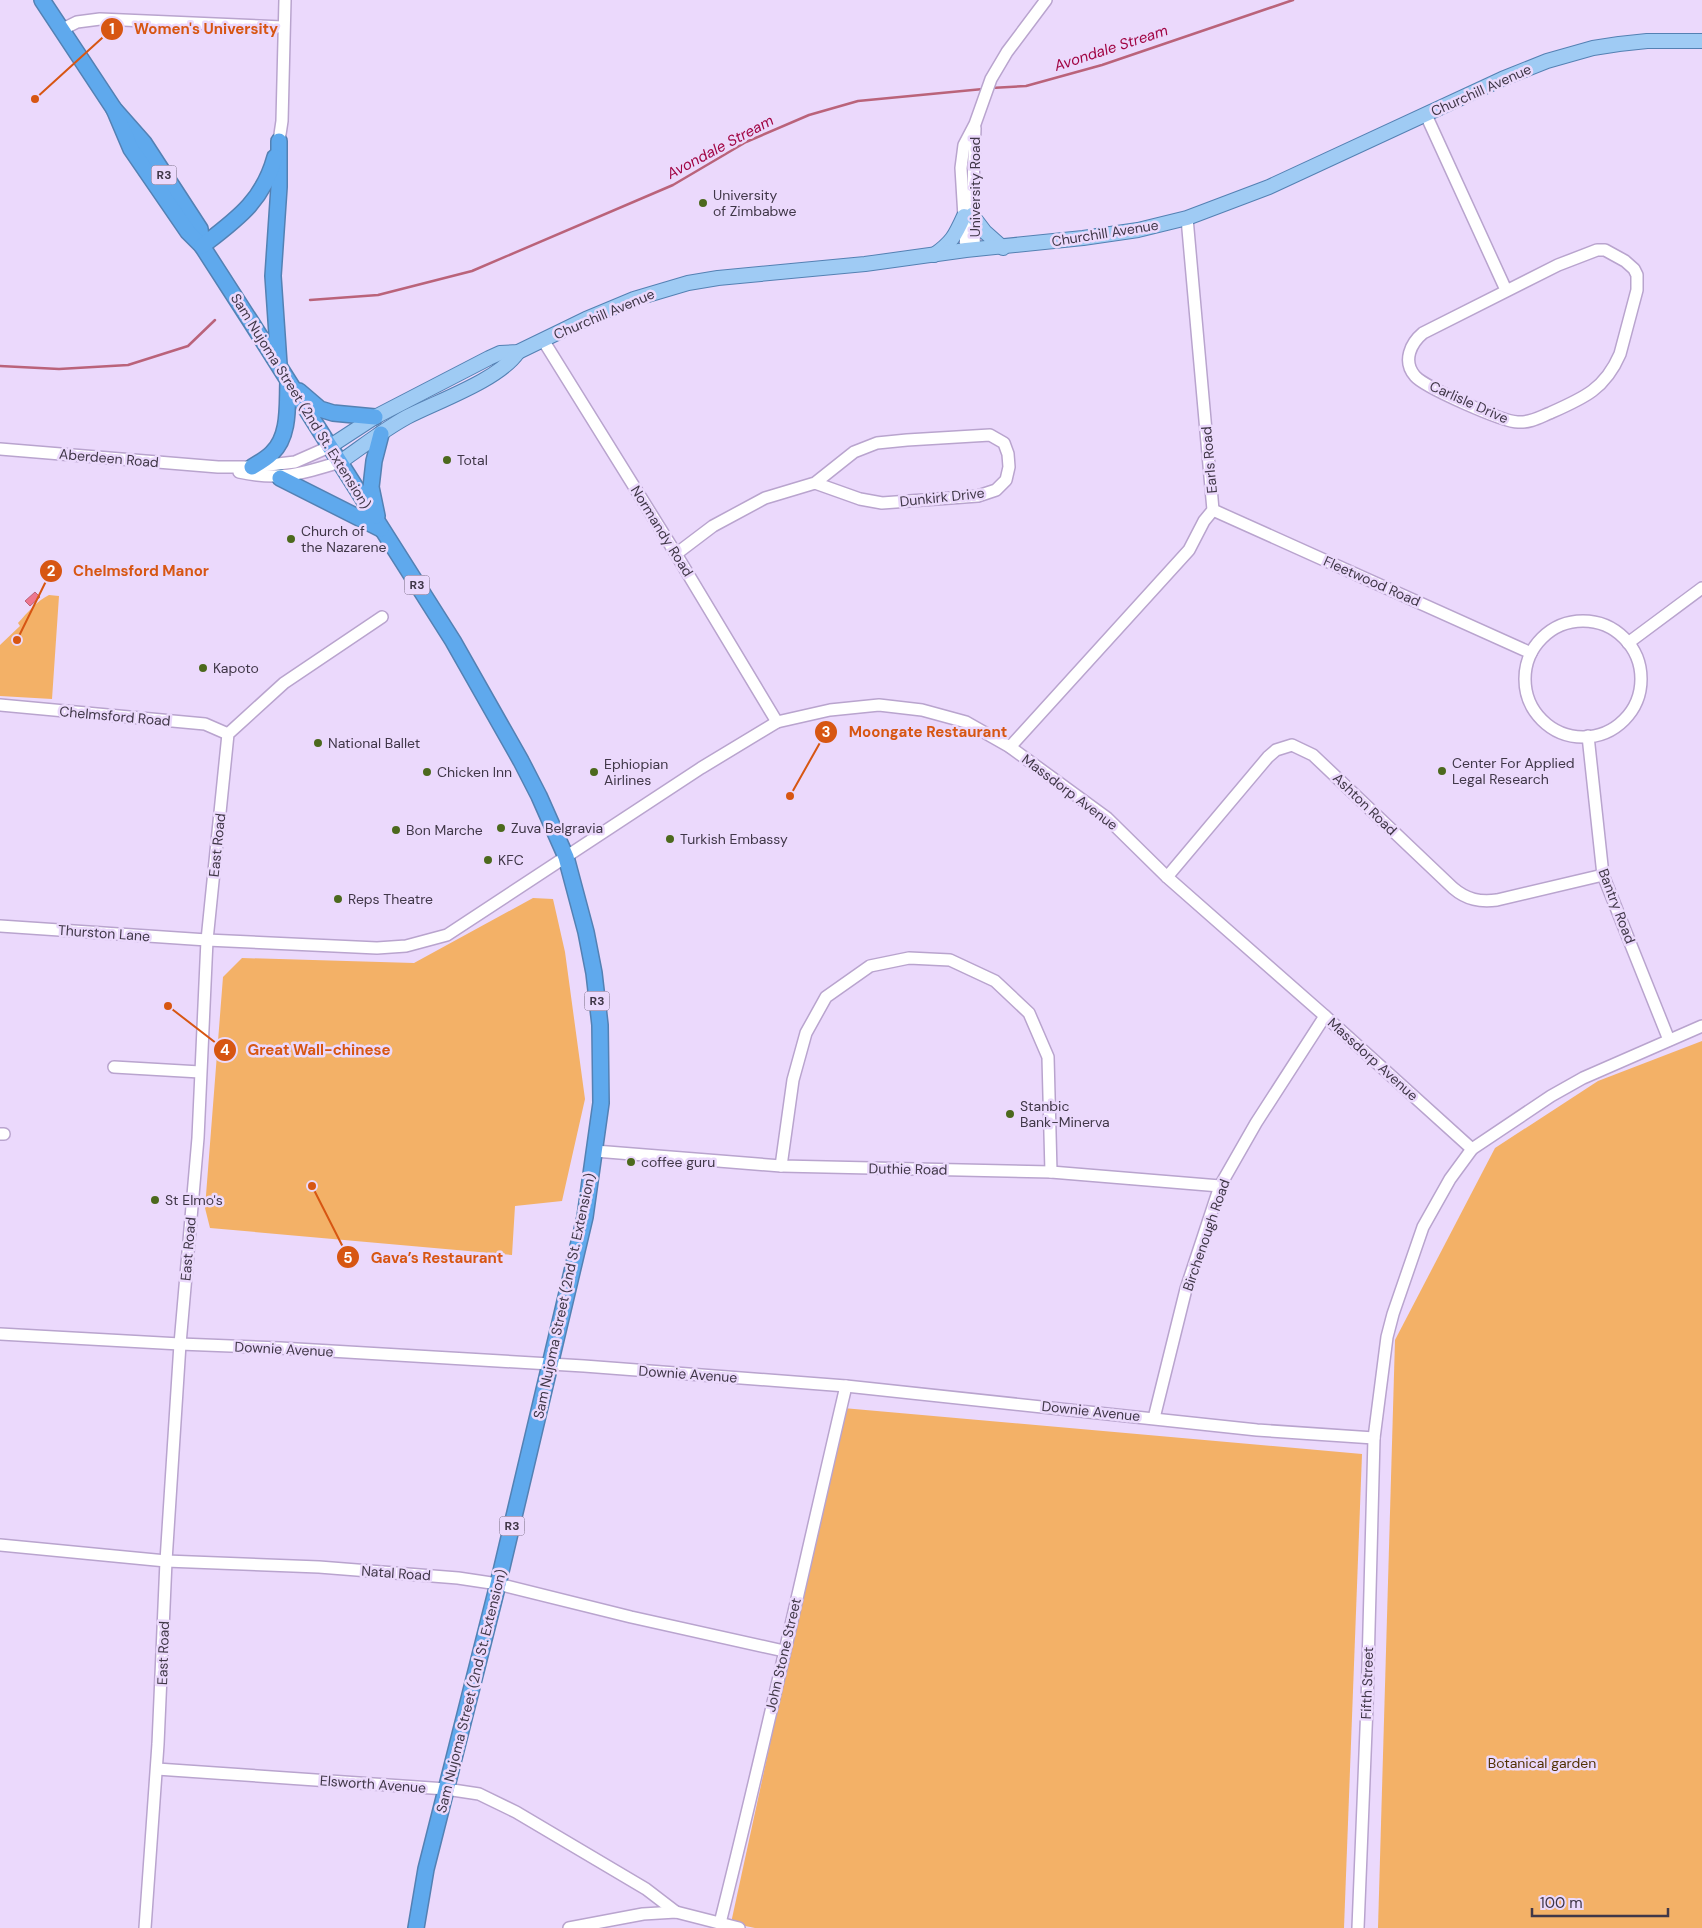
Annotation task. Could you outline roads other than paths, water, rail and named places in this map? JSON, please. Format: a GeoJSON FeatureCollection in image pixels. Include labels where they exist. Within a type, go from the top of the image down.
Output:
{"type":"FeatureCollection","features":[{"type":"Feature","properties":{"kind":"highway","name":"Sam Nujoma Street (2nd St. Extension)"},"geometry":{"type":"LineString","coordinates":[[42,0],[114,109],[144,143],[200,229],[202,246],[453,641],[540,796],[566,857],[586,932],[600,1025],[601,1103],[585,1217],[498,1584],[426,1869],[416,1928]]}},
{"type":"Feature","properties":{"kind":"highway"},"geometry":{"type":"LineString","coordinates":[[202,246],[251,205],[267,180],[279,141]]}},
{"type":"Feature","properties":{"kind":"highway"},"geometry":{"type":"LineString","coordinates":[[279,141],[279,187],[273,276],[280,368]]}},
{"type":"Feature","properties":{"kind":"highway"},"geometry":{"type":"LineString","coordinates":[[288,382],[320,409],[333,413],[375,417]]}},
{"type":"Feature","properties":{"kind":"highway"},"geometry":{"type":"LineString","coordinates":[[252,467],[273,453],[284,433],[287,421],[288,382]]}},
{"type":"Feature","properties":{"kind":"highway"},"geometry":{"type":"LineString","coordinates":[[380,434],[371,487],[381,529]]}},
{"type":"Feature","properties":{"kind":"highway"},"geometry":{"type":"LineString","coordinates":[[280,478],[381,529]]}},
{"type":"Feature","properties":{"kind":"main road","name":"Churchill Avenue"},"geometry":{"type":"LineString","coordinates":[[330,447],[375,417],[488,358],[500,353],[518,352],[586,319],[634,299],[688,283],[727,277],[1003,248],[1138,230],[1187,218],[1269,187],[1525,69],[1593,48],[1647,41],[1702,41]]}},
{"type":"Feature","properties":{"kind":"main road"},"geometry":{"type":"LineString","coordinates":[[933,255],[956,236],[968,215],[1003,248]]}},
{"type":"Feature","properties":{"kind":"main road","name":"Churchill Avenue"},"geometry":{"type":"LineString","coordinates":[[340,462],[406,418],[496,372],[512,361],[518,352]]}},
{"type":"Feature","properties":{"kind":"street"},"geometry":{"type":"LineString","coordinates":[[279,141],[282,121],[285,0]]}},
{"type":"Feature","properties":{"kind":"street","name":"University Road"},"geometry":{"type":"LineString","coordinates":[[971,250],[968,215],[975,124],[991,79],[1006,52],[1046,0]]}},
{"type":"Feature","properties":{"kind":"street"},"geometry":{"type":"LineString","coordinates":[[61,30],[77,22],[100,19],[284,27]]}},
{"type":"Feature","properties":{"kind":"street"},"geometry":{"type":"LineString","coordinates":[[1426,115],[1506,290]]}},
{"type":"Feature","properties":{"kind":"street","name":"Earls Road"},"geometry":{"type":"LineString","coordinates":[[1010,747],[1189,550],[1204,522],[1213,510],[1187,218]]}},
{"type":"Feature","properties":{"kind":"street","name":"Carlisle Drive"},"geometry":{"type":"LineString","coordinates":[[1597,250],[1605,250],[1614,254],[1634,269],[1638,283],[1628,324],[1618,358],[1612,372],[1605,381],[1582,399],[1535,420],[1517,422],[1493,416],[1420,381],[1414,376],[1409,360],[1411,346],[1416,339],[1423,333],[1506,290],[1558,265],[1597,250]]}},
{"type":"Feature","properties":{"kind":"street","name":"Normandy Road"},"geometry":{"type":"LineString","coordinates":[[543,340],[676,554],[777,722]]}},
{"type":"Feature","properties":{"kind":"street","name":"Dunkirk Drive"},"geometry":{"type":"LineString","coordinates":[[676,554],[714,526],[765,498],[815,483],[854,452],[877,443],[990,435],[1004,443],[1008,454],[1009,467],[1006,480],[996,490],[978,496],[882,503],[860,499],[815,483]]}},
{"type":"Feature","properties":{"kind":"street","name":"Aberdeen Road"},"geometry":{"type":"LineString","coordinates":[[0,450],[218,467],[252,467],[295,462],[330,447]]}},
{"type":"Feature","properties":{"kind":"street","name":"Aberdeen Road"},"geometry":{"type":"LineString","coordinates":[[218,467],[254,475],[280,478],[309,472],[340,462]]}},
{"type":"Feature","properties":{"kind":"street","name":"Fleetwood Road"},"geometry":{"type":"LineString","coordinates":[[1213,510],[1531,652]]}},
{"type":"Feature","properties":{"kind":"street"},"geometry":{"type":"LineString","coordinates":[[1628,642],[1702,588]]}},
{"type":"Feature","properties":{"kind":"street"},"geometry":{"type":"LineString","coordinates":[[228,734],[284,684],[382,617]]}},
{"type":"Feature","properties":{"kind":"street"},"geometry":{"type":"LineString","coordinates":[[1583,621],[1608,626],[1628,642],[1636,656],[1640,671],[1640,687],[1636,702],[1628,715],[1617,726],[1603,733],[1588,736],[1572,736],[1558,731],[1545,723],[1534,711],[1528,697],[1525,682],[1526,667],[1531,652],[1547,633],[1558,626],[1570,622],[1583,621]]}},
{"type":"Feature","properties":{"kind":"street","name":"Chelmsford Road"},"geometry":{"type":"LineString","coordinates":[[0,705],[205,724],[228,734]]}},
{"type":"Feature","properties":{"kind":"street","name":"Massdorp Avenue"},"geometry":{"type":"LineString","coordinates":[[566,857],[701,768],[777,722],[830,710],[879,705],[922,710],[966,722],[1010,747],[1107,818],[1167,877],[1472,1149]]}},
{"type":"Feature","properties":{"kind":"street","name":"East Road"},"geometry":{"type":"LineString","coordinates":[[145,1928],[157,1768],[166,1561],[180,1344],[198,1138],[207,940],[228,734]]}},
{"type":"Feature","properties":{"kind":"street","name":"Bantry Road"},"geometry":{"type":"LineString","coordinates":[[1588,736],[1600,863],[1603,875],[1669,1040]]}},
{"type":"Feature","properties":{"kind":"street","name":"Ashton Road"},"geometry":{"type":"LineString","coordinates":[[1167,877],[1268,756],[1276,750],[1292,745],[1313,755],[1453,888],[1469,898],[1486,901],[1498,900],[1603,875]]}},
{"type":"Feature","properties":{"kind":"street","name":"Thurston Lane"},"geometry":{"type":"LineString","coordinates":[[0,926],[207,940],[377,948],[406,946],[448,935],[566,857]]}},
{"type":"Feature","properties":{"kind":"street"},"geometry":{"type":"LineString","coordinates":[[781,1166],[793,1080],[806,1034],[826,997],[870,966],[909,958],[950,960],[994,981],[1029,1013],[1048,1057],[1051,1172]]}},
{"type":"Feature","properties":{"kind":"street","name":"Birchenough Road"},"geometry":{"type":"LineString","coordinates":[[1154,1418],[1186,1289],[1220,1186],[1256,1123],[1325,1016]]}},
{"type":"Feature","properties":{"kind":"street"},"geometry":{"type":"LineString","coordinates":[[1472,1149],[1562,1089],[1611,1065],[1702,1026]]}},
{"type":"Feature","properties":{"kind":"street"},"geometry":{"type":"LineString","coordinates":[[114,1067],[200,1072]]}},
{"type":"Feature","properties":{"kind":"street","name":"Fifth Street"},"geometry":{"type":"LineString","coordinates":[[1358,1928],[1367,1705],[1374,1438],[1379,1387],[1387,1336],[1393,1314],[1427,1219],[1450,1179],[1472,1149]]}},
{"type":"Feature","properties":{"kind":"street","name":"Duthie Road"},"geometry":{"type":"LineString","coordinates":[[595,1150],[781,1166],[1051,1172],[1220,1186]]}},
{"type":"Feature","properties":{"kind":"street","name":"Downie Avenue"},"geometry":{"type":"LineString","coordinates":[[0,1334],[289,1348],[550,1364],[846,1386],[1257,1430],[1374,1438]]}},
{"type":"Feature","properties":{"kind":"street","name":"John Stone Street"},"geometry":{"type":"LineString","coordinates":[[720,1923],[750,1804],[846,1386]]}},
{"type":"Feature","properties":{"kind":"street","name":"Natal Road"},"geometry":{"type":"LineString","coordinates":[[0,1545],[166,1561],[338,1569],[458,1578],[498,1584],[631,1617],[784,1651]]}},
{"type":"Feature","properties":{"kind":"street","name":"Elsworth Avenue"},"geometry":{"type":"LineString","coordinates":[[157,1768],[446,1789],[479,1794],[516,1812],[646,1889],[676,1912]]}},
{"type":"Feature","properties":{"kind":"street"},"geometry":{"type":"LineString","coordinates":[[569,1928],[643,1914],[676,1912],[739,1928]]}},
{"type":"Feature","properties":{"kind":"waterway","name":"Avondale Stream"},"geometry":{"type":"LineString","coordinates":[[991,88],[1026,86],[1102,65],[1293,0]]}},
{"type":"Feature","properties":{"kind":"waterway","name":"Avondale Stream"},"geometry":{"type":"LineString","coordinates":[[310,300],[378,295],[472,271],[673,185],[746,142],[809,115],[858,101],[983,89]]}},
{"type":"Feature","properties":{"kind":"waterway","name":"Avondale Stream"},"geometry":{"type":"LineString","coordinates":[[0,366],[59,369],[128,365],[188,346],[215,320]]}},
{"type":"Feature","properties":{"kind":"place","name":"Women's University"},"geometry":{"type":"Point","coordinates":[35,99]}},
{"type":"Feature","properties":{"kind":"place","name":"University of Zimbabwe"},"geometry":{"type":"Point","coordinates":[703,203]}},
{"type":"Feature","properties":{"kind":"place","name":"Total"},"geometry":{"type":"Point","coordinates":[447,460]}},
{"type":"Feature","properties":{"kind":"place","name":"Church of the Nazarene"},"geometry":{"type":"Point","coordinates":[291,539]}},
{"type":"Feature","properties":{"kind":"place","name":"Chelmsford Manor"},"geometry":{"type":"Point","coordinates":[17,640]}},
{"type":"Feature","properties":{"kind":"place","name":"Kapoto"},"geometry":{"type":"Point","coordinates":[203,668]}},
{"type":"Feature","properties":{"kind":"place","name":"National Ballet"},"geometry":{"type":"Point","coordinates":[318,743]}},
{"type":"Feature","properties":{"kind":"place","name":"Center For Applied Legal Research"},"geometry":{"type":"Point","coordinates":[1442,771]}},
{"type":"Feature","properties":{"kind":"place","name":"Chicken Inn"},"geometry":{"type":"Point","coordinates":[427,772]}},
{"type":"Feature","properties":{"kind":"place","name":"Ephiopian Airlines"},"geometry":{"type":"Point","coordinates":[594,772]}},
{"type":"Feature","properties":{"kind":"place","name":"Moongate Restaurant"},"geometry":{"type":"Point","coordinates":[790,796]}},
{"type":"Feature","properties":{"kind":"place","name":"Zuva Belgravia"},"geometry":{"type":"Point","coordinates":[501,828]}},
{"type":"Feature","properties":{"kind":"place","name":"Bon Marche"},"geometry":{"type":"Point","coordinates":[396,830]}},
{"type":"Feature","properties":{"kind":"place","name":"Turkish Embassy"},"geometry":{"type":"Point","coordinates":[670,839]}},
{"type":"Feature","properties":{"kind":"place","name":"KFC"},"geometry":{"type":"Point","coordinates":[488,860]}},
{"type":"Feature","properties":{"kind":"place","name":"Reps Theatre"},"geometry":{"type":"Point","coordinates":[338,899]}},
{"type":"Feature","properties":{"kind":"place","name":"Great Wall-chinese"},"geometry":{"type":"Point","coordinates":[168,1006]}},
{"type":"Feature","properties":{"kind":"place","name":"Stanbic Bank-Minerva"},"geometry":{"type":"Point","coordinates":[1010,1114]}},
{"type":"Feature","properties":{"kind":"place","name":"coffee guru"},"geometry":{"type":"Point","coordinates":[631,1162]}},
{"type":"Feature","properties":{"kind":"place","name":"Gava’s Restaurant"},"geometry":{"type":"Point","coordinates":[312,1186]}},
{"type":"Feature","properties":{"kind":"place","name":"St Elmo's"},"geometry":{"type":"Point","coordinates":[155,1200]}},
{"type":"Feature","properties":{"kind":"park label","name":"Botanical garden"},"geometry":{"type":"Point","coordinates":[1542,1763]}}]}
